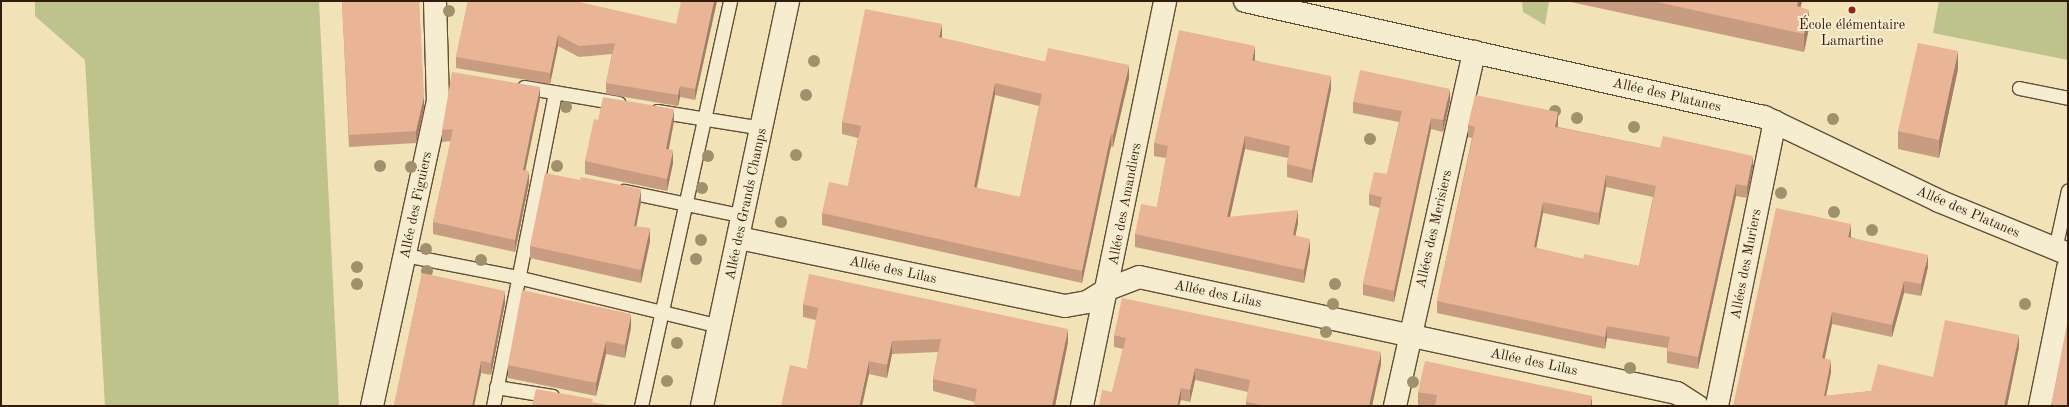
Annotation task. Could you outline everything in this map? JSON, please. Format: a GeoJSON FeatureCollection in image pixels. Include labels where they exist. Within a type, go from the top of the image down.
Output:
{"type":"FeatureCollection","features":[{"type":"Feature","properties":{"kind":"street","name":"Allée des Figuiers"},"geometry":{"type":"LineString","coordinates":[[372,406],[445,74],[435,1]]}},
{"type":"Feature","properties":{"kind":"street","name":"Allée des Grands Champs"},"geometry":{"type":"LineString","coordinates":[[702,406],[744,216],[788,1]]}},
{"type":"Feature","properties":{"kind":"street","name":"Allée des Amandiers"},"geometry":{"type":"LineString","coordinates":[[1082,406],[1108,289],[1165,1]]}},
{"type":"Feature","properties":{"kind":"street","name":"Allée des Platanes"},"geometry":{"type":"LineString","coordinates":[[1245,1],[1764,117],[1939,201],[2061,252]]}},
{"type":"Feature","properties":{"kind":"street","name":"Allées des Merisiers"},"geometry":{"type":"LineString","coordinates":[[1395,406],[1474,52]]}},
{"type":"Feature","properties":{"kind":"street","name":"Allées des Muriers"},"geometry":{"type":"LineString","coordinates":[[1717,406],[1775,122]]}},
{"type":"Feature","properties":{"kind":"street","name":"Allée des Lilas"},"geometry":{"type":"LineString","coordinates":[[739,238],[1065,306],[1087,302],[1108,289],[1139,277],[1677,393],[1697,406]]}},
{"type":"Feature","properties":{"kind":"street"},"geometry":{"type":"LineString","coordinates":[[2040,406],[2068,268]]}},
{"type":"Feature","properties":{"kind":"lane"},"geometry":{"type":"LineString","coordinates":[[641,406],[687,205],[730,1]]}},
{"type":"Feature","properties":{"kind":"lane"},"geometry":{"type":"LineString","coordinates":[[508,84],[630,106]]}},
{"type":"Feature","properties":{"kind":"lane"},"geometry":{"type":"LineString","coordinates":[[2019,88],[2068,98]]}},
{"type":"Feature","properties":{"kind":"lane"},"geometry":{"type":"LineString","coordinates":[[493,406],[517,277],[555,92]]}},
{"type":"Feature","properties":{"kind":"lane"},"geometry":{"type":"LineString","coordinates":[[645,108],[705,120],[762,128]]}},
{"type":"Feature","properties":{"kind":"lane"},"geometry":{"type":"LineString","coordinates":[[538,172],[553,176]]}},
{"type":"Feature","properties":{"kind":"lane"},"geometry":{"type":"LineString","coordinates":[[612,189],[744,216]]}},
{"type":"Feature","properties":{"kind":"lane"},"geometry":{"type":"LineString","coordinates":[[2061,252],[2068,190]]}},
{"type":"Feature","properties":{"kind":"lane"},"geometry":{"type":"LineString","coordinates":[[405,255],[517,277],[720,326]]}},
{"type":"Feature","properties":{"kind":"lane"},"geometry":{"type":"LineString","coordinates":[[496,387],[564,398]]}},
{"type":"Feature","properties":{"kind":"green space"},"geometry":{"type":"Polygon","coordinates":[[[35,1],[319,1],[339,406],[105,406],[85,60],[35,16],[35,1]]]}},
{"type":"Feature","properties":{"kind":"green space"},"geometry":{"type":"Polygon","coordinates":[[[1522,1],[1549,1],[1545,25],[1523,12],[1522,1]]]}},
{"type":"Feature","properties":{"kind":"green space"},"geometry":{"type":"Polygon","coordinates":[[[1939,1],[2068,1],[2068,60],[1933,33],[1939,1]]]}},
{"type":"Feature","properties":{"kind":"building"},"geometry":{"type":"Polygon","coordinates":[[[342,1],[419,1],[424,96],[416,131],[349,135],[342,1]]]}},
{"type":"Feature","properties":{"kind":"building"},"geometry":{"type":"Polygon","coordinates":[[[468,1],[575,1],[676,24],[681,1],[714,1],[695,89],[680,86],[678,95],[606,83],[615,43],[579,46],[558,35],[550,73],[456,57],[468,1]]]}},
{"type":"Feature","properties":{"kind":"building"},"geometry":{"type":"Polygon","coordinates":[[[1652,1],[1798,1],[1797,6],[1809,10],[1804,34],[1652,1]]]}},
{"type":"Feature","properties":{"kind":"building"},"geometry":{"type":"Polygon","coordinates":[[[865,9],[942,24],[939,37],[1045,62],[1048,48],[1129,65],[1113,135],[1111,134],[1082,271],[822,213],[829,182],[848,186],[861,126],[842,122],[865,9]],[[995,83],[974,187],[1020,197],[1042,94],[995,83]]]}},
{"type":"Feature","properties":{"kind":"building"},"geometry":{"type":"Polygon","coordinates":[[[1179,30],[1255,46],[1252,60],[1331,76],[1312,170],[1287,164],[1290,146],[1245,136],[1227,217],[1298,210],[1293,235],[1310,239],[1304,270],[1135,234],[1141,204],[1157,207],[1168,146],[1154,143],[1179,30]]]}},
{"type":"Feature","properties":{"kind":"building"},"geometry":{"type":"Polygon","coordinates":[[[1918,43],[1958,51],[1939,140],[1898,131],[1918,43]]]}},
{"type":"Feature","properties":{"kind":"building"},"geometry":{"type":"Polygon","coordinates":[[[1360,70],[1450,89],[1443,120],[1431,118],[1394,291],[1363,284],[1382,197],[1369,194],[1374,172],[1387,174],[1402,111],[1353,102],[1360,70]]]}},
{"type":"Feature","properties":{"kind":"building"},"geometry":{"type":"Polygon","coordinates":[[[452,72],[540,87],[523,170],[529,171],[515,240],[433,222],[453,129],[442,130],[452,72]]]}},
{"type":"Feature","properties":{"kind":"building"},"geometry":{"type":"Polygon","coordinates":[[[1475,95],[1558,112],[1555,127],[1660,148],[1663,136],[1753,156],[1747,186],[1736,184],[1698,357],[1667,351],[1670,337],[1607,326],[1605,337],[1437,301],[1475,127],[1468,125],[1475,95]],[[1606,175],[1599,213],[1543,202],[1534,247],[1583,259],[1584,254],[1639,266],[1656,186],[1606,175]]]}},
{"type":"Feature","properties":{"kind":"building"},"geometry":{"type":"Polygon","coordinates":[[[603,97],[674,109],[666,149],[673,150],[667,179],[585,161],[594,119],[598,120],[603,97]]]}},
{"type":"Feature","properties":{"kind":"building"},"geometry":{"type":"Polygon","coordinates":[[[545,173],[580,180],[581,177],[641,189],[634,226],[650,228],[641,270],[530,246],[545,173]]]}},
{"type":"Feature","properties":{"kind":"building"},"geometry":{"type":"Polygon","coordinates":[[[1776,208],[1851,224],[1848,237],[1928,255],[1921,284],[1904,281],[1892,325],[1832,312],[1822,358],[1831,360],[1824,396],[1871,391],[1878,364],[1933,377],[1945,320],[2019,335],[2004,406],[1733,406],[1776,208]]]}},
{"type":"Feature","properties":{"kind":"building"},"geometry":{"type":"Polygon","coordinates":[[[422,273],[505,291],[491,363],[481,361],[472,406],[394,405],[422,273]]]}},
{"type":"Feature","properties":{"kind":"building"},"geometry":{"type":"Polygon","coordinates":[[[809,274],[1068,329],[1052,406],[974,406],[977,389],[933,379],[941,339],[892,341],[887,365],[869,361],[859,406],[781,406],[790,365],[807,369],[818,308],[803,304],[809,274]]]}},
{"type":"Feature","properties":{"kind":"building"},"geometry":{"type":"Polygon","coordinates":[[[522,290],[631,314],[625,345],[606,341],[596,383],[508,365],[522,290]]]}},
{"type":"Feature","properties":{"kind":"building"},"geometry":{"type":"Polygon","coordinates":[[[1122,298],[1381,352],[1369,406],[1266,406],[1246,402],[1250,380],[1195,368],[1190,390],[1181,388],[1177,406],[1099,406],[1102,390],[1112,392],[1126,338],[1114,335],[1122,298]]]}},
{"type":"Feature","properties":{"kind":"building"},"geometry":{"type":"Polygon","coordinates":[[[2068,319],[2068,406],[2051,406],[2068,319]]]}},
{"type":"Feature","properties":{"kind":"building"},"geometry":{"type":"Polygon","coordinates":[[[1425,361],[1592,396],[1590,406],[1435,406],[1437,395],[1418,392],[1425,361]]]}},
{"type":"Feature","properties":{"kind":"building"},"geometry":{"type":"Polygon","coordinates":[[[536,389],[593,399],[592,402],[612,406],[532,406],[536,389]]]}},
{"type":"Feature","properties":{"kind":"place","name":"École élémentaire Lamartine"},"geometry":{"type":"Point","coordinates":[1852,10]}}]}
